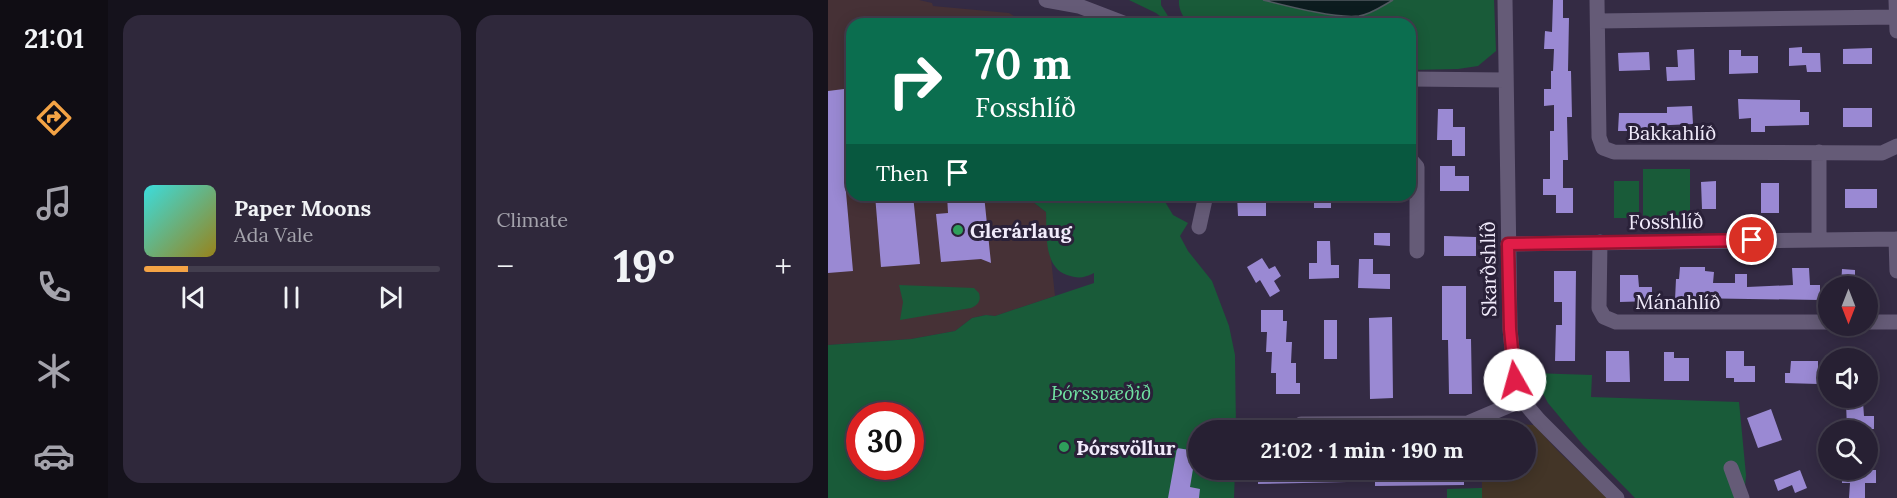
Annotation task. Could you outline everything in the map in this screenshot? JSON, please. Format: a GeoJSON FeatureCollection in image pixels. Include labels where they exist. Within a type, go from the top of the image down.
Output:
{"type":"FeatureCollection","features":[{"type":"Feature","properties":{"kind":"street"},"geometry":{"type":"LineString","coordinates":[[1046,0],[1079,6],[1110,18]]}},
{"type":"Feature","properties":{"kind":"street","name":"Skarðshlíð"},"geometry":{"type":"LineString","coordinates":[[1505,0],[1508,244],[1515,380],[1522,400],[1539,420],[1617,498]]}},
{"type":"Feature","properties":{"kind":"street","name":"Bakkahlíð"},"geometry":{"type":"LineString","coordinates":[[1597,0],[1599,137],[1603,148],[1614,152],[1882,153],[1897,146]]}},
{"type":"Feature","properties":{"kind":"street"},"geometry":{"type":"LineString","coordinates":[[1896,0],[1897,32]]}},
{"type":"Feature","properties":{"kind":"street"},"geometry":{"type":"LineString","coordinates":[[1598,21],[1896,17]]}},
{"type":"Feature","properties":{"kind":"street"},"geometry":{"type":"LineString","coordinates":[[1416,79],[1505,80]]}},
{"type":"Feature","properties":{"kind":"street"},"geometry":{"type":"LineString","coordinates":[[1819,152],[1819,240]]}},
{"type":"Feature","properties":{"kind":"street"},"geometry":{"type":"LineString","coordinates":[[1416,167],[1417,251]]}},
{"type":"Feature","properties":{"kind":"street"},"geometry":{"type":"LineString","coordinates":[[1200,227],[1205,201]]}},
{"type":"Feature","properties":{"kind":"street"},"geometry":{"type":"LineString","coordinates":[[1897,239],[1897,271]]}},
{"type":"Feature","properties":{"kind":"street","name":"Fosshlíð"},"geometry":{"type":"LineString","coordinates":[[1508,244],[1897,239]]}},
{"type":"Feature","properties":{"kind":"street","name":"Mánahlíð"},"geometry":{"type":"LineString","coordinates":[[1600,242],[1599,309],[1604,317],[1616,322],[1818,322]]}},
{"type":"Feature","properties":{"kind":"street"},"geometry":{"type":"LineString","coordinates":[[1878,322],[1897,322]]}},
{"type":"Feature","properties":{"kind":"street"},"geometry":{"type":"LineString","coordinates":[[1475,420],[1522,400]]}},
{"type":"Feature","properties":{"kind":"street"},"geometry":{"type":"LineString","coordinates":[[1731,468],[1742,498]]}},
{"type":"Feature","properties":{"kind":"shaded area"},"geometry":{"type":"Polygon","coordinates":[[[828,0],[919,0],[932,3],[933,6],[1009,13],[1017,18],[846,18],[846,201],[1032,201],[1046,212],[1055,296],[995,316],[972,318],[955,331],[911,339],[828,345],[828,0]]]}},
{"type":"Feature","properties":{"kind":"shaded area"},"geometry":{"type":"Polygon","coordinates":[[[1263,0],[1393,0],[1368,14],[1338,16],[1263,0]]]}},
{"type":"Feature","properties":{"kind":"shaded area"},"geometry":{"type":"Polygon","coordinates":[[[1536,427],[1607,498],[1482,498],[1482,480],[1536,480],[1536,427]]]}},
{"type":"Feature","properties":{"kind":"green space"},"geometry":{"type":"Polygon","coordinates":[[[1129,0],[1161,0],[1161,5],[1169,18],[1162,18],[1129,0]]]}},
{"type":"Feature","properties":{"kind":"green space"},"geometry":{"type":"Polygon","coordinates":[[[1179,0],[1263,0],[1346,16],[1373,12],[1393,0],[1494,0],[1496,51],[1478,66],[1416,70],[1416,18],[1184,18],[1179,0]]]}},
{"type":"Feature","properties":{"kind":"green space"},"geometry":{"type":"Polygon","coordinates":[[[1643,169],[1690,169],[1690,223],[1643,223],[1643,169]]]}},
{"type":"Feature","properties":{"kind":"green space"},"geometry":{"type":"Polygon","coordinates":[[[1614,181],[1639,181],[1639,218],[1614,218],[1614,181]]]}},
{"type":"Feature","properties":{"kind":"green space","name":"Þórssvæðið"},"geometry":{"type":"Polygon","coordinates":[[[1032,201],[1165,201],[1173,215],[1188,223],[1180,236],[1188,251],[1212,281],[1229,326],[1235,355],[1236,420],[1188,420],[1188,480],[1235,480],[1234,498],[828,498],[828,345],[911,339],[955,331],[972,318],[995,316],[1094,283],[1094,273],[1084,277],[1074,277],[1059,271],[1050,257],[1046,212],[1032,201]]]}},
{"type":"Feature","properties":{"kind":"green space"},"geometry":{"type":"Polygon","coordinates":[[[899,285],[974,288],[979,293],[979,300],[978,304],[971,308],[900,320],[903,302],[899,285]]]}},
{"type":"Feature","properties":{"kind":"green space"},"geometry":{"type":"Polygon","coordinates":[[[1532,373],[1592,375],[1591,397],[1739,402],[1746,475],[1744,498],[1635,498],[1583,445],[1548,403],[1532,373]]]}},
{"type":"Feature","properties":{"kind":"green space"},"geometry":{"type":"Polygon","coordinates":[[[1482,488],[1482,498],[1447,498],[1447,489],[1482,488]]]}},
{"type":"Feature","properties":{"kind":"building"},"geometry":{"type":"Polygon","coordinates":[[[1553,0],[1563,0],[1563,18],[1569,18],[1568,71],[1571,71],[1572,117],[1567,117],[1568,160],[1563,160],[1563,188],[1573,188],[1573,213],[1556,213],[1556,195],[1543,195],[1543,179],[1550,179],[1550,131],[1554,131],[1554,105],[1544,106],[1544,89],[1551,89],[1551,71],[1553,71],[1554,49],[1544,49],[1545,31],[1552,32],[1553,0]]]}},
{"type":"Feature","properties":{"kind":"building"},"geometry":{"type":"Polygon","coordinates":[[[1802,47],[1802,53],[1820,53],[1821,72],[1807,72],[1806,65],[1789,66],[1789,48],[1802,47]]]}},
{"type":"Feature","properties":{"kind":"building"},"geometry":{"type":"Polygon","coordinates":[[[1872,48],[1872,64],[1843,64],[1843,49],[1872,48]]]}},
{"type":"Feature","properties":{"kind":"building"},"geometry":{"type":"Polygon","coordinates":[[[1694,49],[1695,80],[1667,81],[1666,67],[1678,67],[1677,50],[1694,49]]]}},
{"type":"Feature","properties":{"kind":"building"},"geometry":{"type":"Polygon","coordinates":[[[1729,50],[1741,50],[1741,56],[1758,56],[1758,73],[1729,74],[1729,50]]]}},
{"type":"Feature","properties":{"kind":"building"},"geometry":{"type":"Polygon","coordinates":[[[1649,52],[1650,70],[1619,71],[1618,53],[1649,52]]]}},
{"type":"Feature","properties":{"kind":"building"},"geometry":{"type":"Polygon","coordinates":[[[844,89],[845,181],[853,271],[828,273],[828,91],[844,89]]]}},
{"type":"Feature","properties":{"kind":"building"},"geometry":{"type":"Polygon","coordinates":[[[1738,99],[1800,100],[1800,112],[1809,112],[1809,125],[1765,126],[1765,132],[1751,132],[1751,118],[1739,119],[1738,99]]]}},
{"type":"Feature","properties":{"kind":"building"},"geometry":{"type":"Polygon","coordinates":[[[1692,106],[1693,124],[1648,126],[1648,131],[1618,131],[1619,113],[1667,113],[1667,107],[1692,106]]]}},
{"type":"Feature","properties":{"kind":"building"},"geometry":{"type":"Polygon","coordinates":[[[1843,108],[1872,108],[1872,127],[1843,127],[1843,108]]]}},
{"type":"Feature","properties":{"kind":"building"},"geometry":{"type":"Polygon","coordinates":[[[1438,109],[1453,109],[1453,127],[1465,127],[1465,156],[1452,156],[1452,140],[1437,140],[1438,109]]]}},
{"type":"Feature","properties":{"kind":"building"},"geometry":{"type":"Polygon","coordinates":[[[1440,166],[1455,166],[1455,176],[1469,176],[1469,191],[1440,191],[1440,166]]]}},
{"type":"Feature","properties":{"kind":"building"},"geometry":{"type":"Polygon","coordinates":[[[1716,181],[1716,209],[1702,209],[1701,182],[1716,181]]]}},
{"type":"Feature","properties":{"kind":"building"},"geometry":{"type":"Polygon","coordinates":[[[1761,183],[1779,183],[1779,213],[1761,213],[1761,183]]]}},
{"type":"Feature","properties":{"kind":"building"},"geometry":{"type":"Polygon","coordinates":[[[1845,189],[1877,189],[1877,208],[1845,208],[1845,189]]]}},
{"type":"Feature","properties":{"kind":"building"},"geometry":{"type":"Polygon","coordinates":[[[876,201],[914,201],[920,264],[881,267],[876,201]]]}},
{"type":"Feature","properties":{"kind":"building"},"geometry":{"type":"Polygon","coordinates":[[[947,201],[985,201],[991,263],[981,259],[941,262],[936,214],[948,213],[947,201]]]}},
{"type":"Feature","properties":{"kind":"building"},"geometry":{"type":"Polygon","coordinates":[[[1237,201],[1266,201],[1266,216],[1238,216],[1237,201]]]}},
{"type":"Feature","properties":{"kind":"building"},"geometry":{"type":"Polygon","coordinates":[[[1314,201],[1331,201],[1331,208],[1314,208],[1314,201]]]}},
{"type":"Feature","properties":{"kind":"building"},"geometry":{"type":"Polygon","coordinates":[[[1374,233],[1390,233],[1390,246],[1374,245],[1374,233]]]}},
{"type":"Feature","properties":{"kind":"building"},"geometry":{"type":"Polygon","coordinates":[[[1444,236],[1476,237],[1476,256],[1444,256],[1444,236]]]}},
{"type":"Feature","properties":{"kind":"building"},"geometry":{"type":"Polygon","coordinates":[[[1317,241],[1330,241],[1331,265],[1339,265],[1339,278],[1309,279],[1309,263],[1317,263],[1317,241]]]}},
{"type":"Feature","properties":{"kind":"building"},"geometry":{"type":"Polygon","coordinates":[[[1262,258],[1269,269],[1275,266],[1281,276],[1274,281],[1280,291],[1270,297],[1260,280],[1256,283],[1247,267],[1262,258]]]}},
{"type":"Feature","properties":{"kind":"building"},"geometry":{"type":"Polygon","coordinates":[[[1359,259],[1373,259],[1373,274],[1390,274],[1390,289],[1358,288],[1359,259]]]}},
{"type":"Feature","properties":{"kind":"building"},"geometry":{"type":"Polygon","coordinates":[[[1680,267],[1705,267],[1705,271],[1714,272],[1713,283],[1735,283],[1735,274],[1747,274],[1747,287],[1793,285],[1792,268],[1809,268],[1810,285],[1818,285],[1818,300],[1688,298],[1688,300],[1675,300],[1676,279],[1679,279],[1680,267]]]}},
{"type":"Feature","properties":{"kind":"building"},"geometry":{"type":"Polygon","coordinates":[[[1842,269],[1855,270],[1855,276],[1842,276],[1842,269]]]}},
{"type":"Feature","properties":{"kind":"building"},"geometry":{"type":"Polygon","coordinates":[[[1554,271],[1576,271],[1575,361],[1555,361],[1556,325],[1562,325],[1562,302],[1554,302],[1554,271]]]}},
{"type":"Feature","properties":{"kind":"building"},"geometry":{"type":"Polygon","coordinates":[[[1620,275],[1638,275],[1639,287],[1652,287],[1652,301],[1620,302],[1620,275]]]}},
{"type":"Feature","properties":{"kind":"building"},"geometry":{"type":"Polygon","coordinates":[[[1442,286],[1466,286],[1466,339],[1471,339],[1472,394],[1449,394],[1448,340],[1442,340],[1442,286]]]}},
{"type":"Feature","properties":{"kind":"building"},"geometry":{"type":"Polygon","coordinates":[[[1261,310],[1283,310],[1283,321],[1287,321],[1286,342],[1292,342],[1291,363],[1296,363],[1296,383],[1300,383],[1300,394],[1276,394],[1276,373],[1271,373],[1272,352],[1266,352],[1267,332],[1261,332],[1261,310]]]}},
{"type":"Feature","properties":{"kind":"building"},"geometry":{"type":"Polygon","coordinates":[[[1392,317],[1393,398],[1370,399],[1369,318],[1392,317]]]}},
{"type":"Feature","properties":{"kind":"building"},"geometry":{"type":"Polygon","coordinates":[[[1324,320],[1337,320],[1337,359],[1324,359],[1324,320]]]}},
{"type":"Feature","properties":{"kind":"building"},"geometry":{"type":"Polygon","coordinates":[[[1606,351],[1629,351],[1630,382],[1606,382],[1606,351]]]}},
{"type":"Feature","properties":{"kind":"building"},"geometry":{"type":"Polygon","coordinates":[[[1726,351],[1744,351],[1744,366],[1755,366],[1755,382],[1734,382],[1734,378],[1726,378],[1726,351]]]}},
{"type":"Feature","properties":{"kind":"building"},"geometry":{"type":"Polygon","coordinates":[[[1664,352],[1674,352],[1674,358],[1689,358],[1689,381],[1664,381],[1664,352]]]}},
{"type":"Feature","properties":{"kind":"building"},"geometry":{"type":"Polygon","coordinates":[[[1791,361],[1818,361],[1818,384],[1785,383],[1785,373],[1790,373],[1791,361]]]}},
{"type":"Feature","properties":{"kind":"building"},"geometry":{"type":"Polygon","coordinates":[[[1846,408],[1863,408],[1864,416],[1874,416],[1874,420],[1847,420],[1846,408]]]}},
{"type":"Feature","properties":{"kind":"building"},"geometry":{"type":"Polygon","coordinates":[[[1771,409],[1782,440],[1758,448],[1747,418],[1771,409]]]}},
{"type":"Feature","properties":{"kind":"building"},"geometry":{"type":"Polygon","coordinates":[[[1177,448],[1188,450],[1188,480],[1191,480],[1190,487],[1200,489],[1199,498],[1168,498],[1177,448]]]}},
{"type":"Feature","properties":{"kind":"building"},"geometry":{"type":"Polygon","coordinates":[[[1800,470],[1807,488],[1795,493],[1792,485],[1778,491],[1774,480],[1800,470]]]}},
{"type":"Feature","properties":{"kind":"building"},"geometry":{"type":"Polygon","coordinates":[[[1258,480],[1347,480],[1347,482],[1258,484],[1258,480]]]}},
{"type":"Feature","properties":{"kind":"building"},"geometry":{"type":"Polygon","coordinates":[[[1375,480],[1464,480],[1464,485],[1375,486],[1375,480]]]}},
{"type":"Feature","properties":{"kind":"building"},"geometry":{"type":"Polygon","coordinates":[[[1842,480],[1876,480],[1876,483],[1865,483],[1865,498],[1849,498],[1850,483],[1842,483],[1842,480]]]}},
{"type":"Feature","properties":{"kind":"place","name":"Glerárlaug"},"geometry":{"type":"Point","coordinates":[958,230]}},
{"type":"Feature","properties":{"kind":"place","name":"Þórsvöllur"},"geometry":{"type":"Point","coordinates":[1064,447]}},
{"type":"Feature","properties":{"kind":"route"},"geometry":{"type":"LineString","coordinates":[[1515,380],[1510,329],[1508,244],[1752,240]]}}]}
